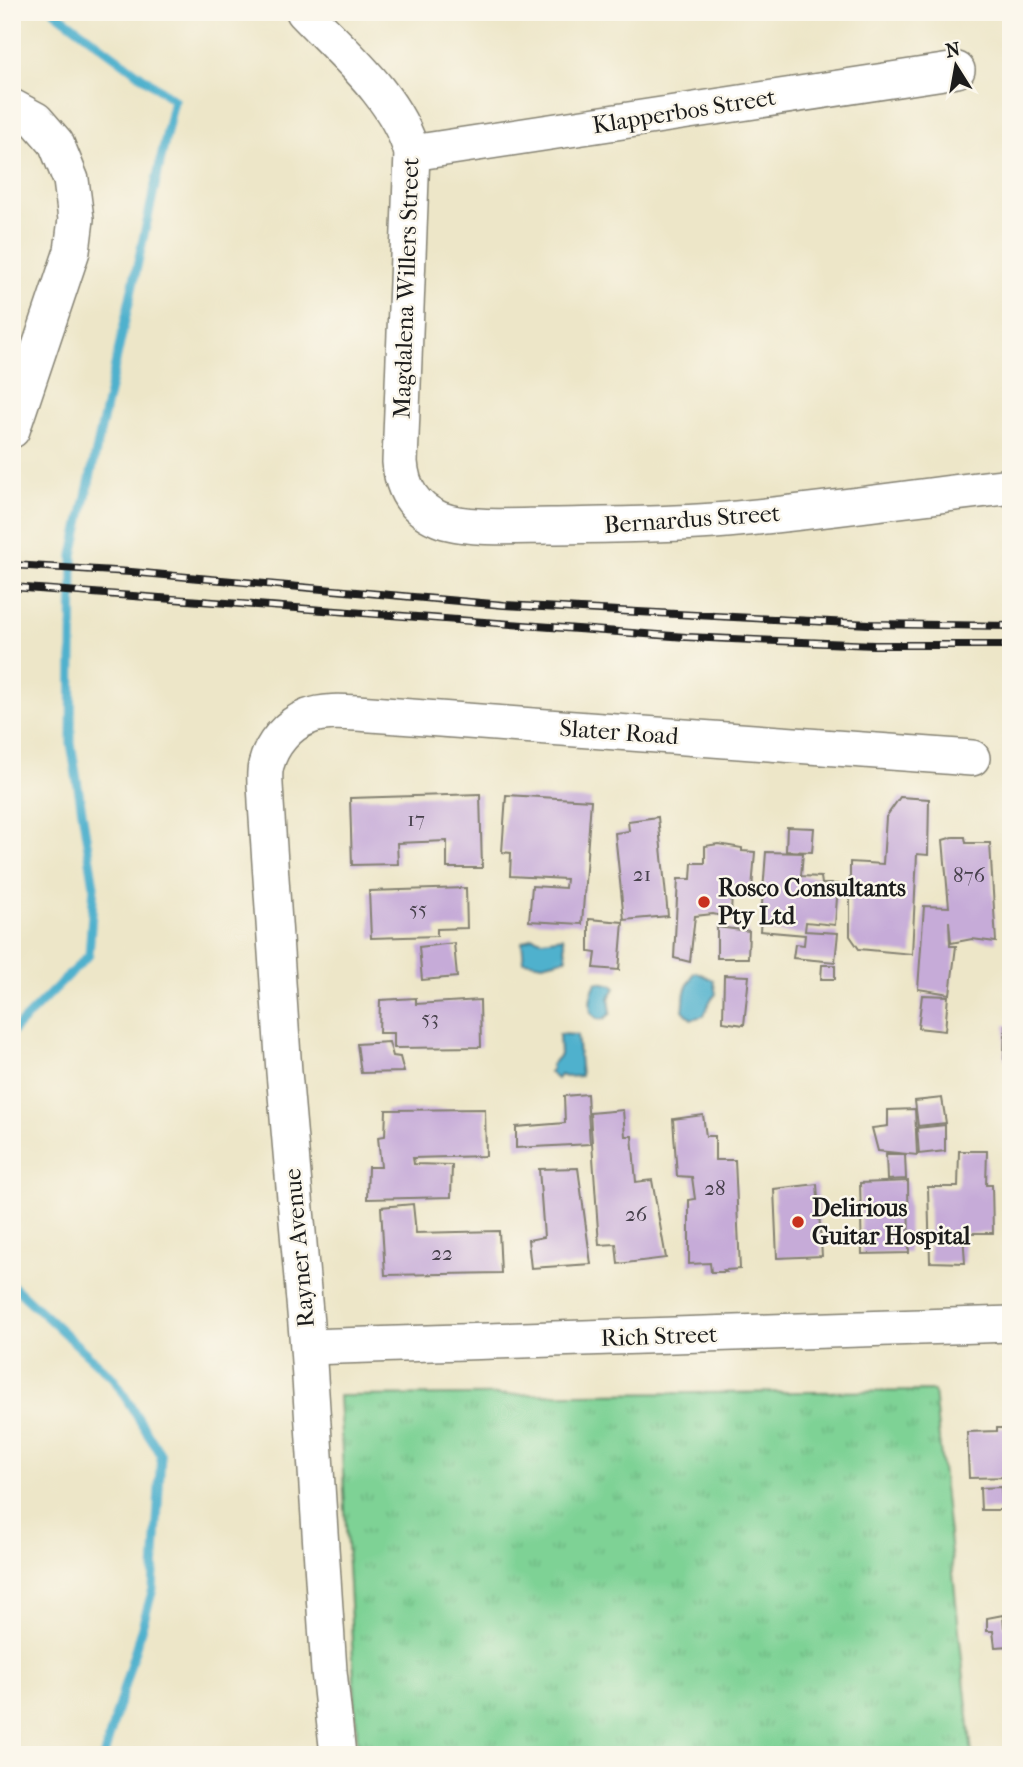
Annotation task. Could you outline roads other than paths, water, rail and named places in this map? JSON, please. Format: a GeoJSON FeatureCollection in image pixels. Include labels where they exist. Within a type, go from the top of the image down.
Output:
{"type":"FeatureCollection","features":[{"type":"Feature","properties":{"kind":"street","name":"Magdalena Willers Street"},"geometry":{"type":"LineString","coordinates":[[304,12],[361,71],[394,113],[407,135],[412,153],[401,476]]}},
{"type":"Feature","properties":{"kind":"street","name":"Klapperbos Street"},"geometry":{"type":"LineString","coordinates":[[412,153],[957,70]]}},
{"type":"Feature","properties":{"kind":"street"},"geometry":{"type":"LineString","coordinates":[[12,107],[36,120],[50,134],[68,171],[76,209],[72,251],[12,430]]}},
{"type":"Feature","properties":{"kind":"street","name":"Bernardus Street"},"geometry":{"type":"LineString","coordinates":[[401,476],[411,499],[419,508],[440,520],[510,526],[717,520],[1004,487]]}},
{"type":"Feature","properties":{"kind":"street","name":"Slater Road"},"geometry":{"type":"LineString","coordinates":[[276,743],[289,729],[307,717],[329,712],[971,758]]}},
{"type":"Feature","properties":{"kind":"street","name":"Rayner Avenue"},"geometry":{"type":"LineString","coordinates":[[276,743],[265,766],[266,803],[329,1671],[338,1755]]}},
{"type":"Feature","properties":{"kind":"street","name":"Rich Street"},"geometry":{"type":"LineString","coordinates":[[307,1347],[1011,1324]]}},
{"type":"Feature","properties":{"kind":"water"},"geometry":{"type":"Polygon","coordinates":[[[533,937],[542,940],[563,937],[567,958],[543,964],[524,961],[522,942],[533,937]]]}},
{"type":"Feature","properties":{"kind":"water"},"geometry":{"type":"Polygon","coordinates":[[[696,972],[713,980],[716,994],[704,1016],[691,1019],[683,1010],[684,997],[696,972]]]}},
{"type":"Feature","properties":{"kind":"water"},"geometry":{"type":"Polygon","coordinates":[[[599,982],[613,985],[615,988],[609,998],[611,1013],[604,1019],[598,1019],[590,1009],[593,990],[599,982]]]}},
{"type":"Feature","properties":{"kind":"water"},"geometry":{"type":"Polygon","coordinates":[[[559,1034],[577,1035],[581,1076],[560,1075],[557,1079],[549,1072],[551,1065],[560,1055],[559,1034]]]}},
{"type":"Feature","properties":{"kind":"waterway"},"geometry":{"type":"LineString","coordinates":[[12,1032],[89,955],[94,886],[71,743],[73,555],[174,100],[55,12]]}},
{"type":"Feature","properties":{"kind":"waterway"},"geometry":{"type":"LineString","coordinates":[[12,1285],[114,1379],[161,1455],[153,1589],[104,1755]]}},
{"type":"Feature","properties":{"kind":"railway"},"geometry":{"type":"LineString","coordinates":[[12,565],[131,572],[504,605],[869,624],[1011,626]]}},
{"type":"Feature","properties":{"kind":"railway"},"geometry":{"type":"LineString","coordinates":[[12,587],[686,637],[874,645],[1011,645]]}},
{"type":"Feature","properties":{"kind":"place","name":"Rosco Consultants Pty Ltd"},"geometry":{"type":"Point","coordinates":[704,902]}},
{"type":"Feature","properties":{"kind":"place","name":"Delirious Guitar Hospital"},"geometry":{"type":"Point","coordinates":[798,1222]}}]}
